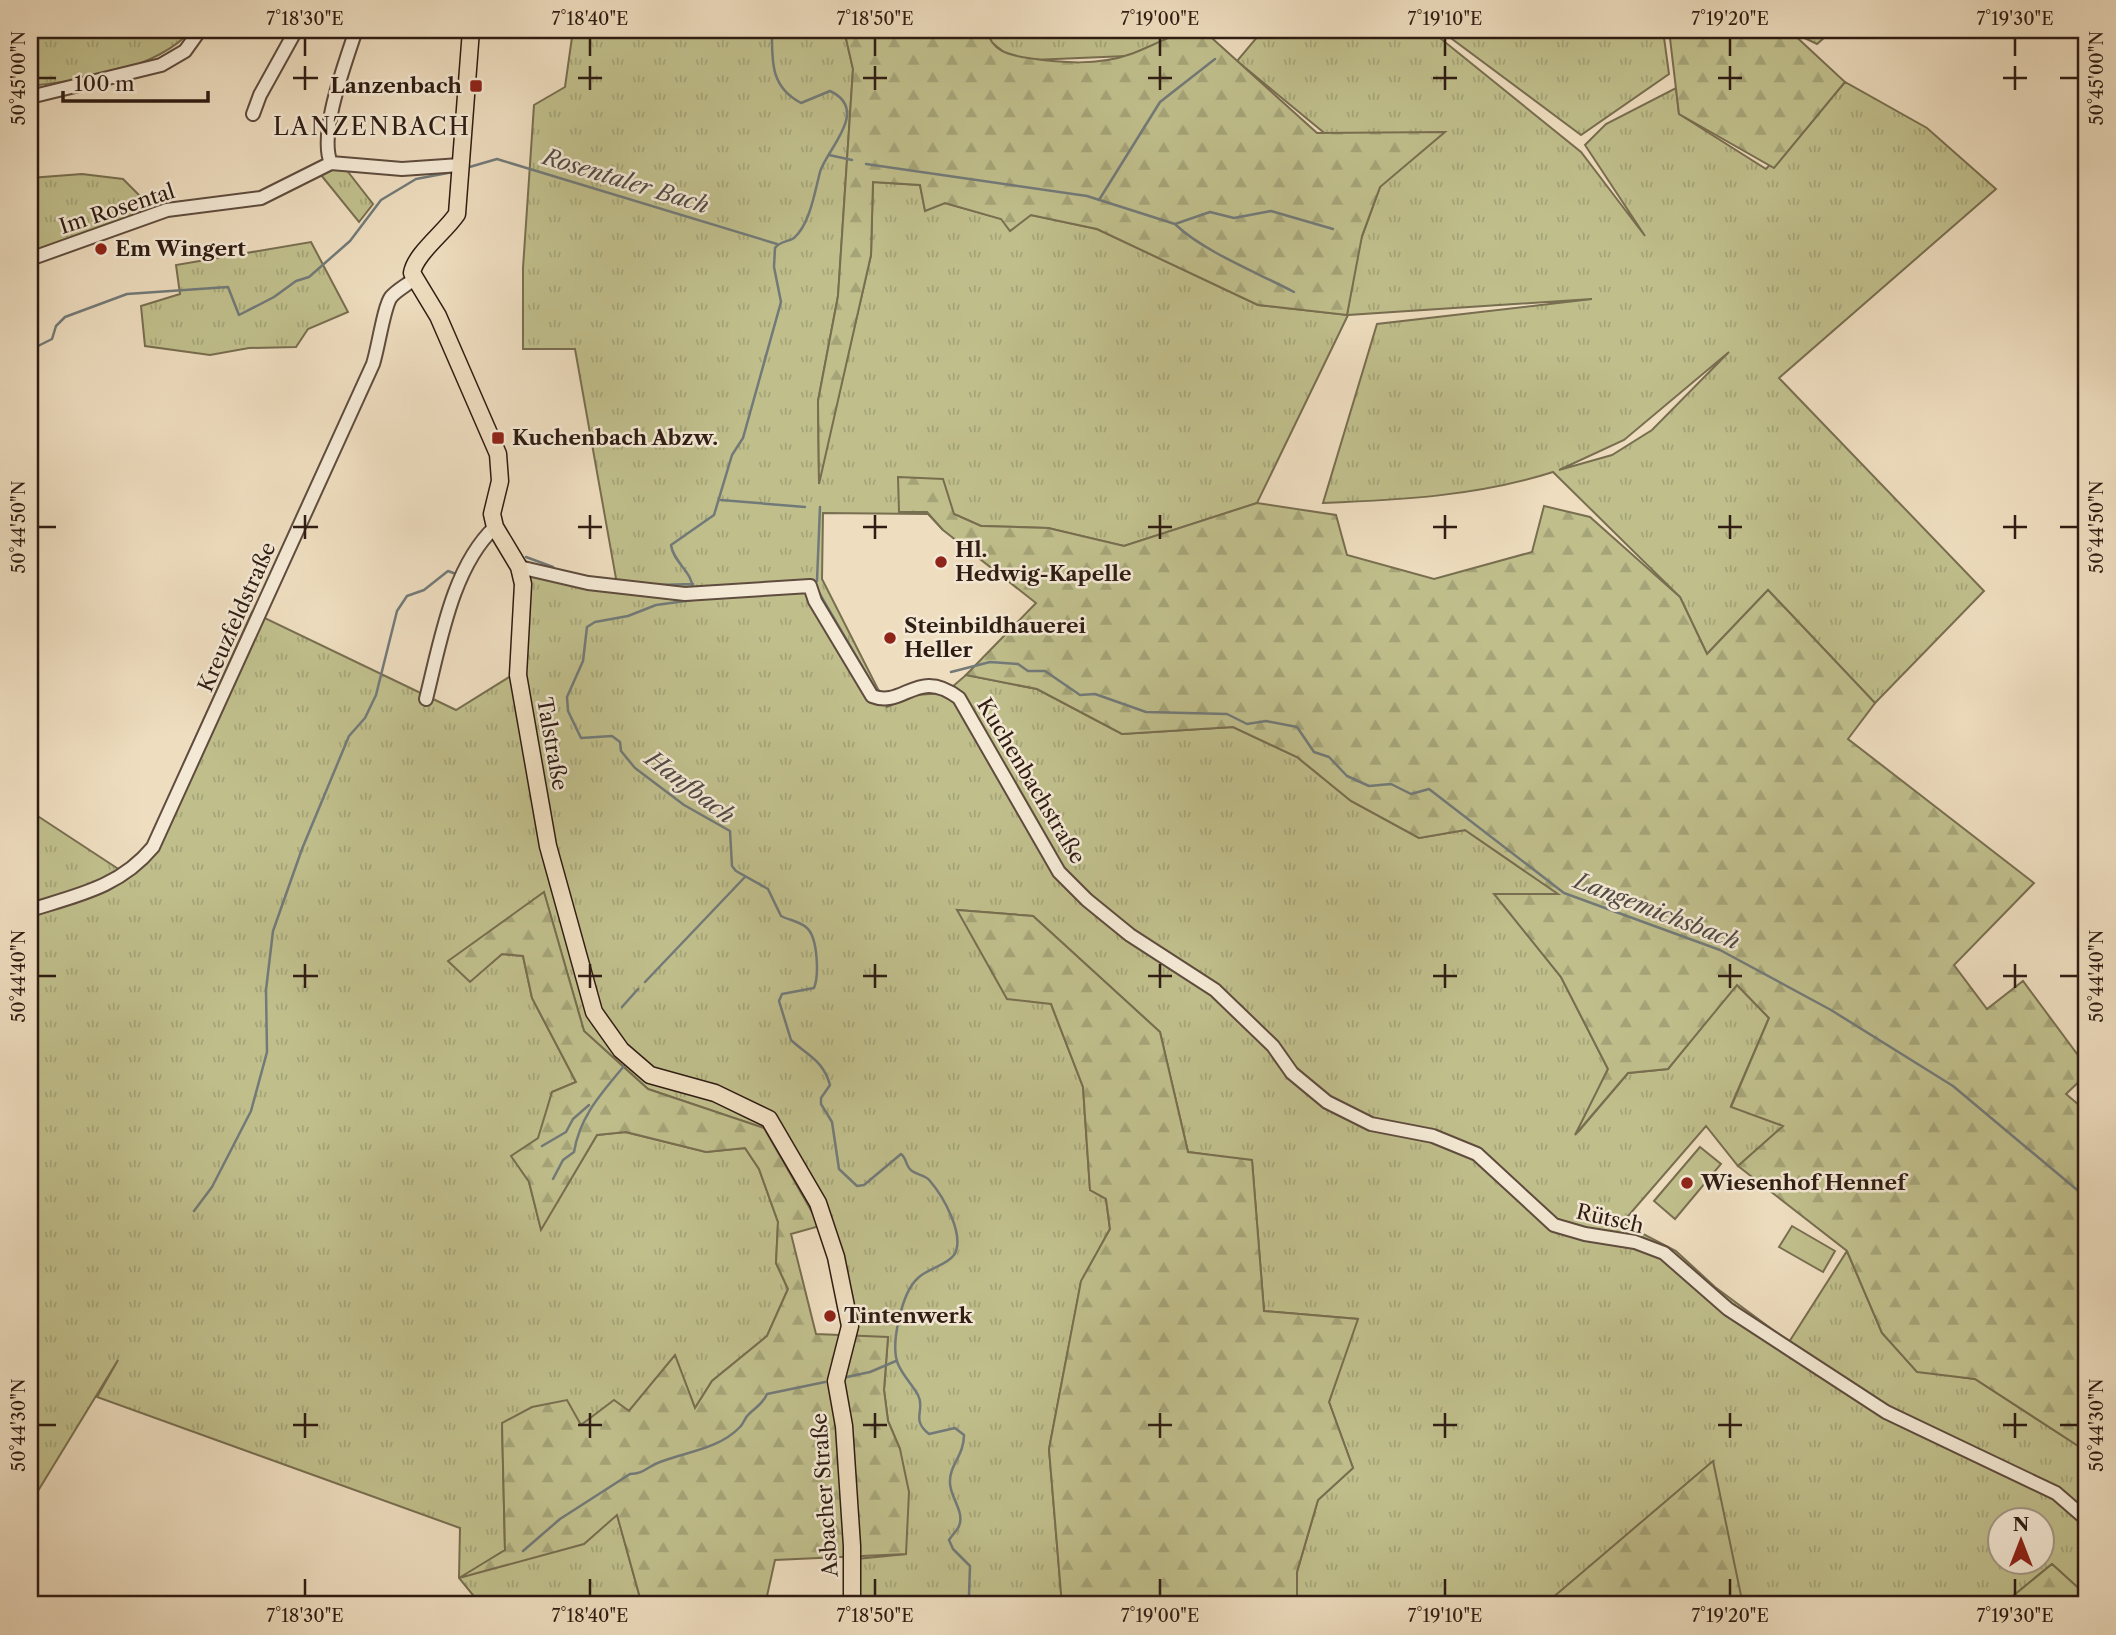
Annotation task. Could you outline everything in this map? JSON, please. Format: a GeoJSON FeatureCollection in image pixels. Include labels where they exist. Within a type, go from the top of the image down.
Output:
{"type":"FeatureCollection","features":[{"type":"Feature","properties":{"kind":"main road"},"geometry":{"type":"LineString","coordinates":[[471,30],[457,214],[445,233],[417,259],[413,268],[414,279],[439,316],[498,454],[500,481],[492,514],[495,527]]}},
{"type":"Feature","properties":{"kind":"main road","name":"Talstraße"},"geometry":{"type":"LineString","coordinates":[[495,527],[519,567],[523,584],[518,675],[548,846],[594,1012],[621,1050],[650,1075],[715,1093],[769,1119],[818,1203],[836,1257],[850,1326],[836,1381]]}},
{"type":"Feature","properties":{"kind":"main road","name":"Asbacher Straße"},"geometry":{"type":"LineString","coordinates":[[836,1381],[844,1426],[852,1546],[852,1605]]}},
{"type":"Feature","properties":{"kind":"street"},"geometry":{"type":"LineString","coordinates":[[30,97],[161,65],[185,51],[200,30]]}},
{"type":"Feature","properties":{"kind":"street"},"geometry":{"type":"LineString","coordinates":[[253,114],[260,95],[296,30]]}},
{"type":"Feature","properties":{"kind":"street"},"geometry":{"type":"LineString","coordinates":[[356,30],[327,132],[327,152],[331,163],[402,169],[460,165]]}},
{"type":"Feature","properties":{"kind":"street","name":"Im Rosental"},"geometry":{"type":"LineString","coordinates":[[30,260],[167,209],[261,198],[331,163]]}},
{"type":"Feature","properties":{"kind":"street","name":"Kreuzfeldstraße"},"geometry":{"type":"LineString","coordinates":[[30,910],[120,878],[137,866],[153,847],[373,364],[382,337],[385,309],[391,297],[414,279]]}},
{"type":"Feature","properties":{"kind":"street"},"geometry":{"type":"LineString","coordinates":[[426,699],[450,605],[481,541],[495,527]]}},
{"type":"Feature","properties":{"kind":"street","name":"Kuchenbachstraße"},"geometry":{"type":"LineString","coordinates":[[519,567],[588,583],[685,594],[810,586],[815,601],[872,696],[889,699],[919,686],[934,685],[959,698],[1059,872],[1087,900],[1130,935],[1180,965]]}},
{"type":"Feature","properties":{"kind":"street","name":"Rütsch"},"geometry":{"type":"LineString","coordinates":[[1180,965],[1215,990],[1273,1046],[1292,1073],[1327,1102],[1371,1124],[1433,1136],[1477,1154],[1554,1225],[1585,1234],[1635,1242],[1664,1253],[1728,1309],[1886,1412],[2056,1493],[2086,1520]]}},
{"type":"Feature","properties":{"kind":"green space"},"geometry":{"type":"Polygon","coordinates":[[[30,30],[192,30],[176,44],[138,64],[95,76],[30,86],[30,30]]]}},
{"type":"Feature","properties":{"kind":"green space"},"geometry":{"type":"Polygon","coordinates":[[[573,30],[844,30],[853,69],[838,296],[818,401],[819,480],[871,255],[873,182],[920,185],[925,210],[945,203],[1002,219],[1031,215],[1097,229],[1258,305],[1347,315],[1359,245],[1380,187],[1328,136],[1237,61],[1263,30],[1430,30],[1581,152],[1645,236],[1585,145],[1606,124],[1676,88],[1679,114],[1766,169],[1845,82],[1927,128],[1996,189],[1779,378],[1984,591],[1875,703],[1768,590],[1707,654],[1680,597],[1553,472],[1468,492],[1323,503],[1377,324],[1592,299],[1348,315],[1257,503],[1124,546],[1048,528],[981,526],[954,514],[927,512],[943,530],[928,514],[823,513],[822,579],[887,707],[915,695],[945,693],[966,675],[1037,689],[1122,734],[1233,727],[1297,757],[1351,801],[1419,838],[1465,830],[1560,895],[1495,894],[1561,977],[1608,1069],[1578,1132],[1628,1073],[1668,1069],[1736,984],[1769,1018],[1731,1106],[1784,1126],[1738,1166],[1706,1126],[1622,1223],[1676,1251],[1715,1287],[1789,1342],[1847,1251],[1882,1333],[1917,1371],[1975,1379],[2086,1451],[2086,1595],[2056,1568],[2056,1506],[1986,1506],[1986,1576],[2037,1576],[2002,1605],[1742,1605],[1712,1462],[1545,1605],[1297,1605],[1297,1572],[1318,1500],[1353,1468],[1329,1402],[1357,1319],[1264,1311],[1252,1161],[1188,1152],[1160,1032],[1033,916],[958,910],[1051,1004],[1083,1087],[1090,1190],[1106,1199],[1110,1229],[1081,1282],[1049,1449],[1062,1605],[845,1605],[856,1559],[906,1554],[900,1449],[888,1421],[884,1390],[888,1337],[851,1337],[820,1226],[764,1128],[648,1089],[584,1031],[544,893],[470,981],[502,954],[523,956],[532,998],[576,1082],[552,1092],[529,1182],[541,1229],[597,1135],[625,1132],[706,1152],[745,1148],[759,1169],[778,1222],[776,1263],[788,1289],[767,1336],[712,1381],[695,1408],[675,1356],[629,1411],[614,1401],[581,1425],[502,1423],[505,1550],[462,1577],[617,1514],[642,1605],[481,1605],[459,1578],[460,1528],[97,1397],[118,1360],[30,1504],[30,811],[123,872],[145,850],[252,612],[456,710],[514,674],[516,571],[617,584],[575,349],[523,349],[523,268],[534,105],[565,87],[573,30]],[[1729,352],[1624,440],[1559,470],[1612,455],[1652,430],[1729,352]]]}},
{"type":"Feature","properties":{"kind":"green space"},"geometry":{"type":"Polygon","coordinates":[[[844,30],[987,30],[992,43],[1002,51],[1041,60],[1080,62],[1118,58],[1175,35],[1203,30],[1317,133],[1445,132],[1380,187],[1362,236],[1347,315],[1258,305],[1097,229],[1031,215],[1010,231],[1001,219],[945,203],[925,211],[920,185],[873,182],[871,255],[819,484],[818,401],[838,296],[853,69],[844,30]]]}},
{"type":"Feature","properties":{"kind":"green space"},"geometry":{"type":"Polygon","coordinates":[[[987,30],[1171,30],[1177,35],[1127,56],[1032,60],[1007,55],[989,40],[987,30]]]}},
{"type":"Feature","properties":{"kind":"green space"},"geometry":{"type":"Polygon","coordinates":[[[1440,30],[1663,30],[1669,74],[1581,135],[1440,30]]]}},
{"type":"Feature","properties":{"kind":"green space"},"geometry":{"type":"Polygon","coordinates":[[[1669,30],[1790,31],[1845,82],[1774,168],[1679,114],[1669,30]]]}},
{"type":"Feature","properties":{"kind":"green space"},"geometry":{"type":"Polygon","coordinates":[[[1744,30],[1833,30],[1817,44],[1790,31],[1744,30]]]}},
{"type":"Feature","properties":{"kind":"green space"},"geometry":{"type":"Polygon","coordinates":[[[345,168],[373,204],[359,222],[321,175],[327,169],[345,168]]]}},
{"type":"Feature","properties":{"kind":"green space"},"geometry":{"type":"Polygon","coordinates":[[[82,174],[123,179],[154,210],[30,254],[30,178],[82,174]]]}},
{"type":"Feature","properties":{"kind":"green space"},"geometry":{"type":"Polygon","coordinates":[[[311,242],[348,312],[308,329],[296,347],[249,348],[210,355],[145,346],[141,306],[180,294],[176,265],[311,242]]]}},
{"type":"Feature","properties":{"kind":"green space"},"geometry":{"type":"Polygon","coordinates":[[[898,477],[943,479],[954,514],[981,526],[1048,528],[1124,546],[1257,503],[1336,515],[1347,555],[1434,579],[1532,552],[1544,506],[1590,517],[1680,597],[1707,654],[1768,590],[1875,703],[1848,739],[2034,883],[1954,965],[1987,1009],[2023,981],[2086,1066],[2086,1075],[2066,1094],[2086,1111],[2086,1451],[1975,1379],[1917,1372],[1882,1333],[1847,1251],[1738,1166],[1783,1126],[1731,1107],[1769,1018],[1737,985],[1668,1069],[1628,1073],[1575,1135],[1608,1069],[1561,977],[1494,894],[1558,894],[1465,830],[1419,838],[1351,801],[1297,757],[1233,727],[1122,734],[1037,689],[966,675],[1036,603],[943,530],[927,512],[899,512],[898,477]]]}},
{"type":"Feature","properties":{"kind":"green space"},"geometry":{"type":"Polygon","coordinates":[[[544,892],[584,1031],[648,1089],[764,1128],[820,1226],[791,1234],[816,1334],[888,1337],[884,1390],[888,1421],[900,1449],[909,1492],[906,1554],[775,1560],[765,1605],[751,1605],[748,1601],[743,1605],[642,1605],[617,1515],[584,1544],[459,1578],[505,1550],[502,1423],[532,1407],[567,1400],[581,1425],[614,1400],[629,1411],[675,1355],[695,1408],[712,1381],[767,1336],[788,1289],[776,1263],[778,1222],[759,1169],[745,1148],[706,1152],[626,1132],[597,1135],[541,1230],[529,1182],[511,1156],[538,1138],[552,1092],[576,1082],[532,998],[523,956],[502,954],[470,982],[448,961],[544,892]]]}},
{"type":"Feature","properties":{"kind":"green space"},"geometry":{"type":"Polygon","coordinates":[[[957,910],[1033,916],[1160,1032],[1188,1152],[1252,1160],[1264,1311],[1358,1319],[1329,1402],[1353,1468],[1318,1500],[1297,1572],[1297,1605],[1062,1605],[1049,1449],[1081,1281],[1110,1229],[1106,1199],[1090,1190],[1083,1087],[1051,1004],[1007,999],[957,910]]]}},
{"type":"Feature","properties":{"kind":"green space","name":"Wiesenhof Hennef"},"geometry":{"type":"Polygon","coordinates":[[[1700,1147],[1721,1164],[1675,1219],[1654,1201],[1700,1147]]]}},
{"type":"Feature","properties":{"kind":"green space","name":"Wiesenhof Hennef"},"geometry":{"type":"Polygon","coordinates":[[[1792,1226],[1835,1251],[1823,1272],[1779,1247],[1792,1226]]]}},
{"type":"Feature","properties":{"kind":"green space"},"geometry":{"type":"Polygon","coordinates":[[[1713,1461],[1743,1605],[1544,1605],[1713,1461]]]}},
{"type":"Feature","properties":{"kind":"green space"},"geometry":{"type":"Polygon","coordinates":[[[2056,1568],[2086,1595],[2086,1605],[2002,1605],[2037,1576],[2056,1576],[2056,1568]]]}},
{"type":"Feature","properties":{"kind":"waterway","name":"Hanfbach"},"geometry":{"type":"LineString","coordinates":[[693,590],[690,578],[675,557],[671,545],[714,515],[732,455],[743,438],[781,302],[774,267],[775,248],[800,232],[811,207],[820,172],[843,130],[846,119],[847,109],[842,99],[830,91],[801,103],[783,89],[773,63],[772,30]]}},
{"type":"Feature","properties":{"kind":"waterway"},"geometry":{"type":"LineString","coordinates":[[1099,200],[1160,102],[1215,59]]}},
{"type":"Feature","properties":{"kind":"waterway"},"geometry":{"type":"LineString","coordinates":[[829,155],[852,160]]}},
{"type":"Feature","properties":{"kind":"waterway","name":"Rosentaler Bach"},"geometry":{"type":"LineString","coordinates":[[466,168],[497,159],[777,244]]}},
{"type":"Feature","properties":{"kind":"waterway"},"geometry":{"type":"LineString","coordinates":[[866,164],[1087,196],[1175,224],[1210,212],[1234,218],[1271,211],[1333,229]]}},
{"type":"Feature","properties":{"kind":"waterway","name":"Rosentaler Bach"},"geometry":{"type":"LineString","coordinates":[[30,350],[52,339],[56,326],[65,317],[127,294],[228,287],[239,315],[274,297],[296,281],[309,277],[350,241],[381,200],[416,179],[453,172]]}},
{"type":"Feature","properties":{"kind":"waterway"},"geometry":{"type":"LineString","coordinates":[[1176,225],[1216,253],[1294,292]]}},
{"type":"Feature","properties":{"kind":"waterway","name":"Langemichsbach"},"geometry":{"type":"LineString","coordinates":[[721,500],[805,507]]}},
{"type":"Feature","properties":{"kind":"waterway","name":"Langemichsbach"},"geometry":{"type":"LineString","coordinates":[[817,581],[820,507]]}},
{"type":"Feature","properties":{"kind":"waterway"},"geometry":{"type":"LineString","coordinates":[[526,557],[553,567]]}},
{"type":"Feature","properties":{"kind":"waterway"},"geometry":{"type":"LineString","coordinates":[[194,1211],[212,1187],[251,1111],[267,1052],[266,990],[273,931],[302,849],[349,736],[365,718],[376,695],[397,611],[407,596],[424,590],[448,571],[456,574]]}},
{"type":"Feature","properties":{"kind":"waterway"},"geometry":{"type":"LineString","coordinates":[[658,585],[693,584]]}},
{"type":"Feature","properties":{"kind":"waterway","name":"Langemichsbach"},"geometry":{"type":"LineString","coordinates":[[818,591],[874,687],[882,693]]}},
{"type":"Feature","properties":{"kind":"waterway","name":"Hanfbach"},"geometry":{"type":"LineString","coordinates":[[693,596],[693,600],[656,605],[628,616],[595,622],[587,627],[583,661],[567,697],[568,711],[581,738],[612,736],[620,742],[621,751],[635,768],[684,805],[730,831],[732,866],[768,889],[781,916],[802,924],[811,933],[817,957],[814,988],[782,994],[779,1001],[791,1040],[819,1064],[830,1085],[821,1098],[821,1104],[832,1122],[839,1169],[857,1186],[864,1185],[901,1154],[910,1169],[930,1181],[951,1216],[957,1238],[954,1255],[922,1275],[912,1285],[899,1319],[895,1344],[898,1364],[920,1400],[919,1419],[923,1429],[929,1434],[955,1428],[964,1435],[962,1449],[950,1477],[960,1521],[949,1540],[953,1549],[970,1566],[969,1595],[980,1605]]}},
{"type":"Feature","properties":{"kind":"waterway","name":"Langemichsbach"},"geometry":{"type":"LineString","coordinates":[[951,672],[990,662],[1018,664],[1028,671],[1045,671],[1080,695],[1095,694],[1146,712],[1227,714],[1247,724],[1266,721],[1297,727],[1314,752],[1329,757],[1347,776],[1369,786],[1391,784],[1411,794],[1429,789],[1564,893],[1720,950],[1831,1010],[1953,1086],[2082,1194],[2086,1217]]}},
{"type":"Feature","properties":{"kind":"waterway"},"geometry":{"type":"LineString","coordinates":[[645,982],[744,878]]}},
{"type":"Feature","properties":{"kind":"waterway"},"geometry":{"type":"LineString","coordinates":[[622,1007],[638,989]]}},
{"type":"Feature","properties":{"kind":"waterway"},"geometry":{"type":"LineString","coordinates":[[553,1179],[563,1160],[574,1152],[586,1116],[624,1066]]}},
{"type":"Feature","properties":{"kind":"waterway"},"geometry":{"type":"LineString","coordinates":[[542,1146],[566,1132],[573,1119],[589,1105]]}},
{"type":"Feature","properties":{"kind":"waterway"},"geometry":{"type":"LineString","coordinates":[[842,1378],[870,1372],[896,1361]]}},
{"type":"Feature","properties":{"kind":"waterway"},"geometry":{"type":"LineString","coordinates":[[523,1551],[560,1519],[630,1474],[712,1445],[732,1434],[767,1394],[825,1382]]}},
{"type":"Feature","properties":{"kind":"place","name":"Lanzenbach"},"geometry":{"type":"Point","coordinates":[476,86]}},
{"type":"Feature","properties":{"kind":"place","name":"Em Wingert"},"geometry":{"type":"Point","coordinates":[101,249]}},
{"type":"Feature","properties":{"kind":"place","name":"Kuchenbach Abzw."},"geometry":{"type":"Point","coordinates":[498,438]}},
{"type":"Feature","properties":{"kind":"place","name":"Hl. Hedwig-Kapelle"},"geometry":{"type":"Point","coordinates":[941,562]}},
{"type":"Feature","properties":{"kind":"place","name":"Steinbildhauerei Heller"},"geometry":{"type":"Point","coordinates":[890,638]}},
{"type":"Feature","properties":{"kind":"place","name":"Wiesenhof Hennef"},"geometry":{"type":"Point","coordinates":[1687,1183]}},
{"type":"Feature","properties":{"kind":"place","name":"Tintenwerk"},"geometry":{"type":"Point","coordinates":[830,1316]}},
{"type":"Feature","properties":{"kind":"district","name":"LANZENBACH"},"geometry":{"type":"Point","coordinates":[372,127]}}]}
